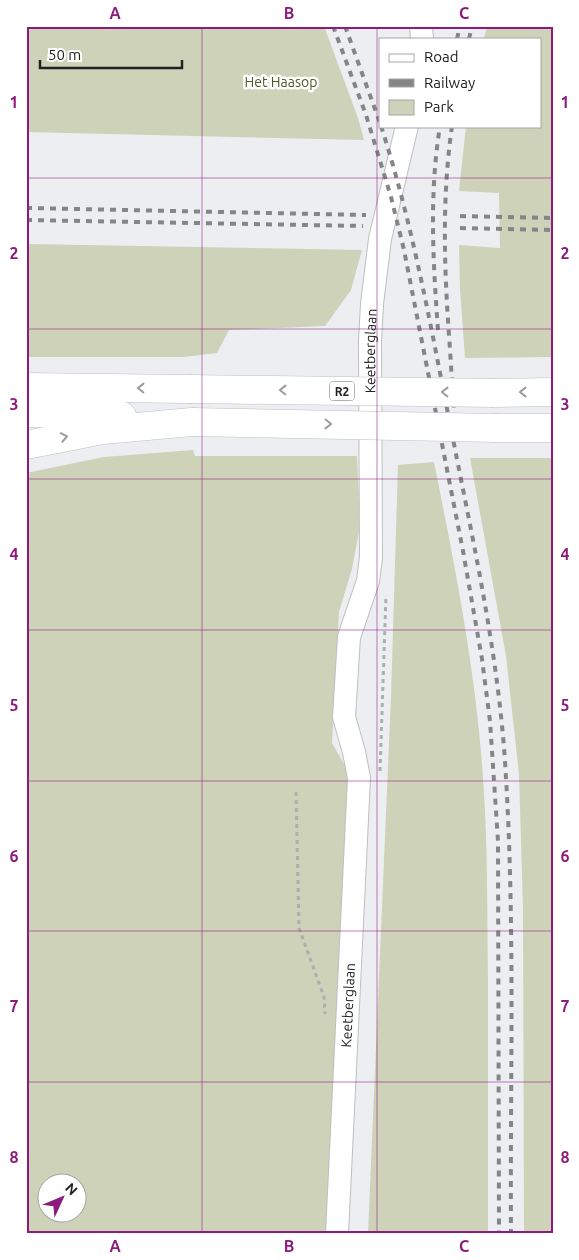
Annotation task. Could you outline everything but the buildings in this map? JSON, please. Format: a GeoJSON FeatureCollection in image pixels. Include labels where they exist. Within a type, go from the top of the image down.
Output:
{"type":"FeatureCollection","features":[{"type":"Feature","properties":{"kind":"highway","name":"R2"},"geometry":{"type":"LineString","coordinates":[[26,387],[553,392]]}},
{"type":"Feature","properties":{"kind":"highway"},"geometry":{"type":"LineString","coordinates":[[26,413],[101,414],[192,422],[553,428]]}},
{"type":"Feature","properties":{"kind":"highway"},"geometry":{"type":"LineString","coordinates":[[26,445],[103,430],[192,422]]}},
{"type":"Feature","properties":{"kind":"main road","name":"Keetberglaan"},"geometry":{"type":"LineString","coordinates":[[337,1234],[369,777],[354,752],[344,717],[349,637],[377,584],[371,539],[370,341],[372,304],[380,239],[407,128]]}},
{"type":"Feature","properties":{"kind":"path"},"geometry":{"type":"LineString","coordinates":[[369,777],[377,584]]}},
{"type":"Feature","properties":{"kind":"path"},"geometry":{"type":"LineString","coordinates":[[296,792],[299,928],[310,960]]}},
{"type":"Feature","properties":{"kind":"green space","name":"Het Haasop"},"geometry":{"type":"Polygon","coordinates":[[[26,26],[324,26],[358,118],[364,140],[26,132],[26,26]]]}},
{"type":"Feature","properties":{"kind":"green space"},"geometry":{"type":"Polygon","coordinates":[[[487,26],[553,26],[553,357],[465,358],[459,245],[500,248],[499,193],[459,191],[466,128],[542,128],[542,38],[484,38],[487,26]]]}},
{"type":"Feature","properties":{"kind":"green space"},"geometry":{"type":"Polygon","coordinates":[[[26,244],[362,250],[351,290],[325,326],[229,330],[217,353],[184,357],[26,357],[26,244]]]}},
{"type":"Feature","properties":{"kind":"green space"},"geometry":{"type":"Polygon","coordinates":[[[193,450],[195,456],[357,456],[360,526],[352,569],[339,612],[332,743],[348,771],[327,1234],[26,1234],[26,473],[104,457],[193,450]]]}},
{"type":"Feature","properties":{"kind":"green space"},"geometry":{"type":"Polygon","coordinates":[[[470,458],[553,458],[553,1234],[524,1234],[523,908],[519,774],[506,656],[470,458]]]}},
{"type":"Feature","properties":{"kind":"green space"},"geometry":{"type":"Polygon","coordinates":[[[434,462],[470,659],[483,778],[486,829],[488,984],[488,1234],[368,1234],[391,697],[398,465],[434,462]]]}},
{"type":"Feature","properties":{"kind":"railway"},"geometry":{"type":"LineString","coordinates":[[333,26],[366,115],[391,197],[404,250],[463,551],[482,659],[490,721],[498,841],[499,1234]]}},
{"type":"Feature","properties":{"kind":"railway"},"geometry":{"type":"LineString","coordinates":[[345,26],[379,120]]}},
{"type":"Feature","properties":{"kind":"railway"},"geometry":{"type":"LineString","coordinates":[[457,38],[460,26]]}},
{"type":"Feature","properties":{"kind":"railway"},"geometry":{"type":"LineString","coordinates":[[469,38],[472,26]]}},
{"type":"Feature","properties":{"kind":"railway"},"geometry":{"type":"LineString","coordinates":[[382,128],[413,242],[430,321],[486,607],[498,692],[503,735],[509,835],[512,1006],[511,1234]]}},
{"type":"Feature","properties":{"kind":"railway"},"geometry":{"type":"LineString","coordinates":[[438,330],[433,202],[440,128]]}},
{"type":"Feature","properties":{"kind":"railway"},"geometry":{"type":"LineString","coordinates":[[452,128],[445,204],[445,257],[455,415]]}},
{"type":"Feature","properties":{"kind":"railway"},"geometry":{"type":"LineString","coordinates":[[26,208],[366,215]]}},
{"type":"Feature","properties":{"kind":"railway"},"geometry":{"type":"LineString","coordinates":[[460,216],[553,218]]}},
{"type":"Feature","properties":{"kind":"railway"},"geometry":{"type":"LineString","coordinates":[[26,220],[363,226]]}},
{"type":"Feature","properties":{"kind":"railway"},"geometry":{"type":"LineString","coordinates":[[460,228],[553,230]]}}]}
